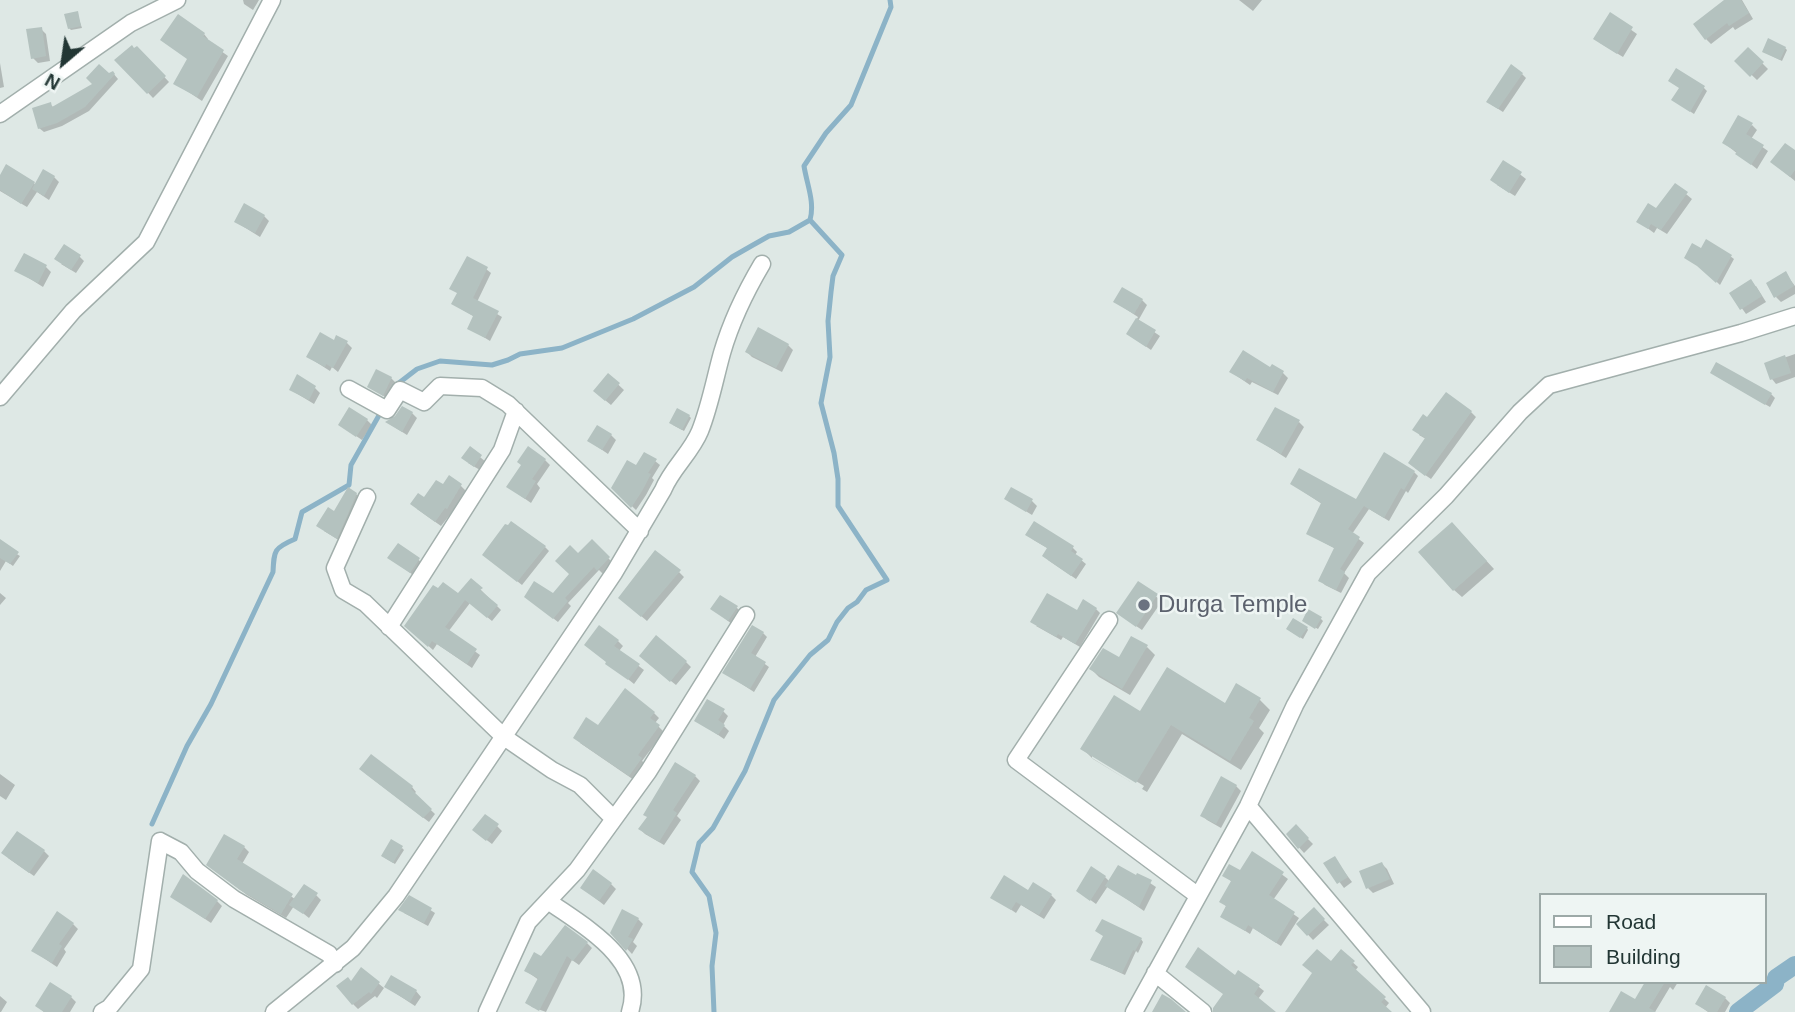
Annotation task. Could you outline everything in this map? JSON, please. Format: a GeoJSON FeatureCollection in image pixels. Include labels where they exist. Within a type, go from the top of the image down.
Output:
{"type":"FeatureCollection","features":[{"type":"Feature","properties":{"kind":"street"},"geometry":{"type":"LineString","coordinates":[[0,114],[131,23],[177,0]]}},
{"type":"Feature","properties":{"kind":"street"},"geometry":{"type":"LineString","coordinates":[[0,397],[73,311],[146,242],[272,0]]}},
{"type":"Feature","properties":{"kind":"street"},"geometry":{"type":"LineString","coordinates":[[274,1012],[353,948],[396,896],[640,531],[668,476],[683,459],[700,431],[727,339],[749,285],[762,264]]}},
{"type":"Feature","properties":{"kind":"street"},"geometry":{"type":"LineString","coordinates":[[1134,1012],[1248,806],[1295,705],[1368,573],[1446,496],[1520,412],[1549,385],[1741,334],[1795,316]]}},
{"type":"Feature","properties":{"kind":"street"},"geometry":{"type":"LineString","coordinates":[[349,389],[387,410],[400,390],[424,402],[440,386],[482,388],[516,411],[640,531]]}},
{"type":"Feature","properties":{"kind":"street"},"geometry":{"type":"LineString","coordinates":[[389,627],[502,450],[516,411]]}},
{"type":"Feature","properties":{"kind":"street"},"geometry":{"type":"LineString","coordinates":[[367,497],[335,568],[343,590],[365,604],[504,737],[580,785],[613,818]]}},
{"type":"Feature","properties":{"kind":"street"},"geometry":{"type":"LineString","coordinates":[[486,1012],[528,922],[577,870],[648,772],[746,615]]}},
{"type":"Feature","properties":{"kind":"street"},"geometry":{"type":"LineString","coordinates":[[1109,620],[1016,760],[1197,895]]}},
{"type":"Feature","properties":{"kind":"street"},"geometry":{"type":"LineString","coordinates":[[1248,806],[1422,1012]]}},
{"type":"Feature","properties":{"kind":"street"},"geometry":{"type":"LineString","coordinates":[[102,1012],[141,969],[160,841],[181,852],[197,871],[234,899],[329,954],[335,964]]}},
{"type":"Feature","properties":{"kind":"street"},"geometry":{"type":"LineString","coordinates":[[548,901],[604,942],[617,956],[634,990],[630,1012]]}},
{"type":"Feature","properties":{"kind":"street"},"geometry":{"type":"LineString","coordinates":[[1155,973],[1203,1012]]}},
{"type":"Feature","properties":{"kind":"building"},"geometry":{"type":"Polygon","coordinates":[[[1724,0],[1741,0],[1749,13],[1729,26],[1727,23],[1705,40],[1693,24],[1724,0]]]}},
{"type":"Feature","properties":{"kind":"building"},"geometry":{"type":"Polygon","coordinates":[[[78,11],[81,26],[68,29],[64,14],[78,11]]]}},
{"type":"Feature","properties":{"kind":"building"},"geometry":{"type":"Polygon","coordinates":[[[1610,12],[1633,27],[1617,54],[1593,39],[1610,12]]]}},
{"type":"Feature","properties":{"kind":"building"},"geometry":{"type":"Polygon","coordinates":[[[178,14],[224,50],[197,97],[173,84],[187,59],[160,40],[178,14]]]}},
{"type":"Feature","properties":{"kind":"building"},"geometry":{"type":"Polygon","coordinates":[[[42,27],[46,56],[31,59],[26,29],[42,27]]]}},
{"type":"Feature","properties":{"kind":"building"},"geometry":{"type":"Polygon","coordinates":[[[1768,38],[1786,47],[1780,60],[1762,52],[1768,38]]]}},
{"type":"Feature","properties":{"kind":"building"},"geometry":{"type":"Polygon","coordinates":[[[132,45],[134,48],[137,46],[166,76],[147,94],[114,60],[132,45]]]}},
{"type":"Feature","properties":{"kind":"building"},"geometry":{"type":"Polygon","coordinates":[[[1748,47],[1764,62],[1750,77],[1734,61],[1748,47]]]}},
{"type":"Feature","properties":{"kind":"building"},"geometry":{"type":"Polygon","coordinates":[[[99,64],[109,73],[113,71],[115,74],[85,107],[57,123],[38,129],[32,108],[51,102],[52,107],[92,84],[86,78],[99,64]]]}},
{"type":"Feature","properties":{"kind":"building"},"geometry":{"type":"Polygon","coordinates":[[[1511,64],[1523,73],[1498,109],[1486,102],[1511,64]]]}},
{"type":"Feature","properties":{"kind":"building"},"geometry":{"type":"Polygon","coordinates":[[[1676,68],[1705,86],[1690,112],[1671,100],[1679,88],[1668,81],[1676,68]]]}},
{"type":"Feature","properties":{"kind":"building"},"geometry":{"type":"Polygon","coordinates":[[[1738,115],[1753,123],[1746,134],[1764,145],[1751,165],[1722,143],[1738,115]]]}},
{"type":"Feature","properties":{"kind":"building"},"geometry":{"type":"Polygon","coordinates":[[[1785,143],[1795,150],[1795,170],[1790,177],[1770,162],[1785,143]]]}},
{"type":"Feature","properties":{"kind":"building"},"geometry":{"type":"Polygon","coordinates":[[[1503,160],[1522,172],[1509,193],[1490,180],[1503,160]]]}},
{"type":"Feature","properties":{"kind":"building"},"geometry":{"type":"Polygon","coordinates":[[[6,164],[35,182],[21,204],[0,190],[0,175],[6,164]]]}},
{"type":"Feature","properties":{"kind":"building"},"geometry":{"type":"Polygon","coordinates":[[[43,169],[55,176],[44,196],[32,189],[43,169]]]}},
{"type":"Feature","properties":{"kind":"building"},"geometry":{"type":"Polygon","coordinates":[[[1675,183],[1688,192],[1661,230],[1651,224],[1648,229],[1636,222],[1648,203],[1656,208],[1675,183]]]}},
{"type":"Feature","properties":{"kind":"building"},"geometry":{"type":"Polygon","coordinates":[[[244,203],[265,215],[255,233],[234,222],[244,203]]]}},
{"type":"Feature","properties":{"kind":"building"},"geometry":{"type":"Polygon","coordinates":[[[1706,239],[1732,255],[1716,283],[1684,258],[1692,243],[1701,248],[1706,239]]]}},
{"type":"Feature","properties":{"kind":"building"},"geometry":{"type":"Polygon","coordinates":[[[64,244],[81,255],[71,270],[54,259],[64,244]]]}},
{"type":"Feature","properties":{"kind":"building"},"geometry":{"type":"Polygon","coordinates":[[[24,253],[47,265],[38,283],[14,271],[24,253]]]}},
{"type":"Feature","properties":{"kind":"building"},"geometry":{"type":"Polygon","coordinates":[[[467,256],[488,267],[473,298],[499,311],[485,338],[467,329],[473,316],[451,304],[457,293],[449,289],[467,256]]]}},
{"type":"Feature","properties":{"kind":"building"},"geometry":{"type":"Polygon","coordinates":[[[1786,271],[1794,286],[1774,298],[1766,283],[1786,271]]]}},
{"type":"Feature","properties":{"kind":"building"},"geometry":{"type":"Polygon","coordinates":[[[1751,279],[1762,296],[1740,310],[1729,293],[1751,279]]]}},
{"type":"Feature","properties":{"kind":"building"},"geometry":{"type":"Polygon","coordinates":[[[1122,287],[1143,299],[1134,314],[1113,302],[1122,287]]]}},
{"type":"Feature","properties":{"kind":"building"},"geometry":{"type":"Polygon","coordinates":[[[1136,318],[1156,330],[1146,347],[1126,334],[1136,318]]]}},
{"type":"Feature","properties":{"kind":"building"},"geometry":{"type":"Polygon","coordinates":[[[758,327],[789,344],[776,368],[745,352],[758,327]]]}},
{"type":"Feature","properties":{"kind":"building"},"geometry":{"type":"Polygon","coordinates":[[[320,332],[334,340],[336,335],[348,341],[333,368],[306,357],[320,332]]]}},
{"type":"Feature","properties":{"kind":"building"},"geometry":{"type":"Polygon","coordinates":[[[1243,350],[1270,367],[1272,364],[1284,371],[1273,392],[1229,372],[1243,350]]]}},
{"type":"Feature","properties":{"kind":"building"},"geometry":{"type":"Polygon","coordinates":[[[1785,355],[1791,373],[1770,380],[1764,363],[1785,355]]]}},
{"type":"Feature","properties":{"kind":"building"},"geometry":{"type":"Polygon","coordinates":[[[1716,362],[1772,393],[1765,405],[1710,373],[1716,362]]]}},
{"type":"Feature","properties":{"kind":"building"},"geometry":{"type":"Polygon","coordinates":[[[376,369],[392,377],[383,396],[367,387],[376,369]]]}},
{"type":"Feature","properties":{"kind":"building"},"geometry":{"type":"Polygon","coordinates":[[[608,373],[620,383],[605,401],[593,391],[608,373]]]}},
{"type":"Feature","properties":{"kind":"building"},"geometry":{"type":"Polygon","coordinates":[[[297,374],[316,386],[309,400],[289,390],[297,374]]]}},
{"type":"Feature","properties":{"kind":"building"},"geometry":{"type":"Polygon","coordinates":[[[1446,392],[1472,411],[1425,476],[1408,463],[1425,438],[1412,430],[1423,414],[1427,417],[1446,392]]]}},
{"type":"Feature","properties":{"kind":"building"},"geometry":{"type":"Polygon","coordinates":[[[402,406],[413,412],[402,432],[385,422],[395,416],[402,406]]]}},
{"type":"Feature","properties":{"kind":"building"},"geometry":{"type":"Polygon","coordinates":[[[349,407],[368,419],[356,437],[338,425],[349,407]]]}},
{"type":"Feature","properties":{"kind":"building"},"geometry":{"type":"Polygon","coordinates":[[[1275,407],[1300,420],[1281,454],[1256,440],[1275,407]]]}},
{"type":"Feature","properties":{"kind":"building"},"geometry":{"type":"Polygon","coordinates":[[[677,408],[690,415],[682,430],[669,423],[677,408]]]}},
{"type":"Feature","properties":{"kind":"building"},"geometry":{"type":"Polygon","coordinates":[[[597,425],[612,434],[602,450],[587,441],[597,425]]]}},
{"type":"Feature","properties":{"kind":"building"},"geometry":{"type":"Polygon","coordinates":[[[470,446],[482,455],[474,467],[461,458],[470,446]]]}},
{"type":"Feature","properties":{"kind":"building"},"geometry":{"type":"Polygon","coordinates":[[[528,446],[546,459],[532,479],[536,481],[525,499],[506,487],[521,465],[517,462],[528,446]]]}},
{"type":"Feature","properties":{"kind":"building"},"geometry":{"type":"Polygon","coordinates":[[[644,452],[657,459],[631,508],[611,488],[627,460],[636,465],[644,452]]]}},
{"type":"Feature","properties":{"kind":"building"},"geometry":{"type":"Polygon","coordinates":[[[1384,452],[1415,471],[1404,490],[1401,488],[1384,518],[1364,506],[1348,529],[1360,537],[1340,569],[1345,572],[1336,590],[1318,581],[1334,548],[1306,534],[1321,503],[1290,484],[1299,468],[1356,499],[1384,452]]]}},
{"type":"Feature","properties":{"kind":"building"},"geometry":{"type":"Polygon","coordinates":[[[449,475],[462,484],[447,509],[445,508],[435,522],[410,504],[418,493],[424,497],[436,480],[443,484],[449,475]]]}},
{"type":"Feature","properties":{"kind":"building"},"geometry":{"type":"Polygon","coordinates":[[[348,487],[357,493],[337,539],[316,526],[328,507],[334,511],[348,487]]]}},
{"type":"Feature","properties":{"kind":"building"},"geometry":{"type":"Polygon","coordinates":[[[1011,487],[1033,499],[1026,512],[1004,499],[1011,487]]]}},
{"type":"Feature","properties":{"kind":"building"},"geometry":{"type":"Polygon","coordinates":[[[511,521],[546,546],[517,582],[482,555],[505,524],[508,525],[511,521]]]}},
{"type":"Feature","properties":{"kind":"building"},"geometry":{"type":"Polygon","coordinates":[[[1034,521],[1074,546],[1071,551],[1083,559],[1071,576],[1042,556],[1047,548],[1025,535],[1034,521]]]}},
{"type":"Feature","properties":{"kind":"building"},"geometry":{"type":"Polygon","coordinates":[[[1452,522],[1487,561],[1453,591],[1418,552],[1452,522]]]}},
{"type":"Feature","properties":{"kind":"building"},"geometry":{"type":"Polygon","coordinates":[[[0,539],[19,552],[10,564],[0,558],[0,539]]]}},
{"type":"Feature","properties":{"kind":"building"},"geometry":{"type":"Polygon","coordinates":[[[592,539],[610,557],[597,571],[594,567],[565,598],[568,601],[553,619],[524,597],[534,581],[553,593],[569,574],[555,561],[570,545],[578,553],[592,539]]]}},
{"type":"Feature","properties":{"kind":"building"},"geometry":{"type":"Polygon","coordinates":[[[398,543],[420,558],[410,573],[387,558],[398,543]]]}},
{"type":"Feature","properties":{"kind":"building"},"geometry":{"type":"Polygon","coordinates":[[[655,550],[681,570],[641,617],[618,598],[655,550]]]}},
{"type":"Feature","properties":{"kind":"building"},"geometry":{"type":"Polygon","coordinates":[[[471,578],[483,588],[480,590],[498,605],[487,618],[465,600],[445,627],[477,649],[467,664],[432,641],[428,647],[404,626],[433,585],[438,588],[443,582],[458,593],[471,578]]]}},
{"type":"Feature","properties":{"kind":"building"},"geometry":{"type":"Polygon","coordinates":[[[1138,581],[1158,594],[1136,627],[1116,613],[1138,581]]]}},
{"type":"Feature","properties":{"kind":"building"},"geometry":{"type":"Polygon","coordinates":[[[1047,593],[1077,610],[1083,599],[1097,608],[1075,644],[1030,622],[1047,593]]]}},
{"type":"Feature","properties":{"kind":"building"},"geometry":{"type":"Polygon","coordinates":[[[720,595],[738,606],[728,621],[710,609],[720,595]]]}},
{"type":"Feature","properties":{"kind":"building"},"geometry":{"type":"Polygon","coordinates":[[[1308,609],[1322,617],[1315,629],[1302,621],[1308,609]]]}},
{"type":"Feature","properties":{"kind":"building"},"geometry":{"type":"Polygon","coordinates":[[[1293,618],[1308,627],[1300,638],[1286,629],[1293,618]]]}},
{"type":"Feature","properties":{"kind":"building"},"geometry":{"type":"Polygon","coordinates":[[[599,625],[619,640],[614,646],[640,664],[628,680],[584,645],[599,625]]]}},
{"type":"Feature","properties":{"kind":"building"},"geometry":{"type":"Polygon","coordinates":[[[752,625],[764,632],[751,653],[766,662],[750,689],[722,673],[752,625]]]}},
{"type":"Feature","properties":{"kind":"building"},"geometry":{"type":"Polygon","coordinates":[[[656,635],[687,661],[670,682],[639,656],[656,635]]]}},
{"type":"Feature","properties":{"kind":"building"},"geometry":{"type":"Polygon","coordinates":[[[1131,636],[1148,645],[1122,689],[1089,669],[1103,648],[1119,657],[1131,636]]]}},
{"type":"Feature","properties":{"kind":"building"},"geometry":{"type":"Polygon","coordinates":[[[1167,667],[1225,703],[1236,683],[1261,698],[1249,718],[1254,721],[1230,761],[1171,725],[1136,783],[1080,749],[1114,695],[1140,711],[1167,667]]]}},
{"type":"Feature","properties":{"kind":"building"},"geometry":{"type":"Polygon","coordinates":[[[625,688],[655,712],[650,718],[660,725],[638,755],[642,758],[629,776],[573,738],[586,717],[598,725],[625,688]]]}},
{"type":"Feature","properties":{"kind":"building"},"geometry":{"type":"Polygon","coordinates":[[[707,699],[725,709],[718,720],[725,725],[718,735],[694,721],[707,699]]]}},
{"type":"Feature","properties":{"kind":"building"},"geometry":{"type":"Polygon","coordinates":[[[371,754],[413,786],[411,789],[432,809],[423,818],[359,769],[371,754]]]}},
{"type":"Feature","properties":{"kind":"building"},"geometry":{"type":"Polygon","coordinates":[[[675,762],[696,775],[673,810],[677,813],[659,842],[638,829],[647,817],[643,815],[675,762]]]}},
{"type":"Feature","properties":{"kind":"building"},"geometry":{"type":"Polygon","coordinates":[[[1221,776],[1237,785],[1216,824],[1200,816],[1221,776]]]}},
{"type":"Feature","properties":{"kind":"building"},"geometry":{"type":"Polygon","coordinates":[[[485,814],[499,824],[486,841],[472,830],[485,814]]]}},
{"type":"Feature","properties":{"kind":"building"},"geometry":{"type":"Polygon","coordinates":[[[1296,824],[1309,838],[1298,849],[1286,834],[1296,824]]]}},
{"type":"Feature","properties":{"kind":"building"},"geometry":{"type":"Polygon","coordinates":[[[17,831],[45,850],[29,873],[1,853],[17,831]]]}},
{"type":"Feature","properties":{"kind":"building"},"geometry":{"type":"Polygon","coordinates":[[[224,834],[245,846],[237,859],[293,894],[281,914],[240,890],[206,865],[224,834]]]}},
{"type":"Feature","properties":{"kind":"building"},"geometry":{"type":"Polygon","coordinates":[[[391,839],[403,846],[393,863],[381,856],[391,839]]]}},
{"type":"Feature","properties":{"kind":"building"},"geometry":{"type":"Polygon","coordinates":[[[1252,851],[1284,872],[1269,895],[1295,912],[1276,943],[1248,925],[1245,931],[1220,917],[1226,906],[1219,902],[1231,881],[1222,876],[1229,864],[1240,870],[1252,851]]]}},
{"type":"Feature","properties":{"kind":"building"},"geometry":{"type":"Polygon","coordinates":[[[1335,856],[1348,877],[1337,884],[1323,863],[1335,856]]]}},
{"type":"Feature","properties":{"kind":"building"},"geometry":{"type":"Polygon","coordinates":[[[1382,862],[1390,879],[1366,889],[1359,871],[1382,862]]]}},
{"type":"Feature","properties":{"kind":"building"},"geometry":{"type":"Polygon","coordinates":[[[1118,865],[1152,880],[1139,907],[1105,886],[1118,865]]]}},
{"type":"Feature","properties":{"kind":"building"},"geometry":{"type":"Polygon","coordinates":[[[1091,866],[1106,876],[1090,901],[1076,891],[1091,866]]]}},
{"type":"Feature","properties":{"kind":"building"},"geometry":{"type":"Polygon","coordinates":[[[593,869],[612,883],[599,901],[580,888],[593,869]]]}},
{"type":"Feature","properties":{"kind":"building"},"geometry":{"type":"Polygon","coordinates":[[[183,874],[218,900],[205,919],[170,897],[183,874]]]}},
{"type":"Feature","properties":{"kind":"building"},"geometry":{"type":"Polygon","coordinates":[[[1004,875],[1028,890],[1033,882],[1052,894],[1039,915],[1016,902],[1011,910],[990,898],[1004,875]]]}},
{"type":"Feature","properties":{"kind":"building"},"geometry":{"type":"Polygon","coordinates":[[[304,884],[318,893],[303,914],[289,905],[304,884]]]}},
{"type":"Feature","properties":{"kind":"building"},"geometry":{"type":"Polygon","coordinates":[[[409,895],[432,908],[424,923],[398,910],[409,895]]]}},
{"type":"Feature","properties":{"kind":"building"},"geometry":{"type":"Polygon","coordinates":[[[1314,907],[1325,919],[1307,936],[1296,924],[1314,907]]]}},
{"type":"Feature","properties":{"kind":"building"},"geometry":{"type":"Polygon","coordinates":[[[622,909],[639,918],[628,937],[633,939],[626,951],[610,933],[622,909]]]}},
{"type":"Feature","properties":{"kind":"building"},"geometry":{"type":"Polygon","coordinates":[[[57,911],[74,923],[59,944],[62,946],[52,963],[31,951],[57,911]]]}},
{"type":"Feature","properties":{"kind":"building"},"geometry":{"type":"Polygon","coordinates":[[[1102,919],[1142,938],[1122,973],[1090,960],[1103,936],[1095,931],[1102,919]]]}},
{"type":"Feature","properties":{"kind":"building"},"geometry":{"type":"Polygon","coordinates":[[[565,925],[588,942],[573,961],[567,956],[539,1011],[525,1003],[538,978],[524,971],[534,952],[541,956],[565,925]]]}},
{"type":"Feature","properties":{"kind":"building"},"geometry":{"type":"Polygon","coordinates":[[[1198,947],[1235,975],[1238,970],[1260,985],[1254,994],[1276,1012],[1213,1012],[1223,994],[1185,967],[1198,947]]]}},
{"type":"Feature","properties":{"kind":"building"},"geometry":{"type":"Polygon","coordinates":[[[1317,949],[1331,961],[1341,949],[1355,961],[1351,965],[1386,997],[1381,1002],[1392,1012],[1285,1012],[1312,973],[1302,965],[1317,949]]]}},
{"type":"Feature","properties":{"kind":"building"},"geometry":{"type":"Polygon","coordinates":[[[361,967],[380,982],[371,994],[369,992],[352,1005],[336,986],[348,977],[351,981],[361,967]]]}},
{"type":"Feature","properties":{"kind":"building"},"geometry":{"type":"Polygon","coordinates":[[[391,975],[417,990],[410,1002],[384,987],[391,975]]]}},
{"type":"Feature","properties":{"kind":"building"},"geometry":{"type":"Polygon","coordinates":[[[50,982],[72,996],[62,1012],[44,1012],[35,1006],[50,982]]]}},
{"type":"Feature","properties":{"kind":"building"},"geometry":{"type":"Polygon","coordinates":[[[1644,984],[1664,984],[1649,1008],[1656,1012],[1609,1012],[1621,991],[1635,999],[1644,984]]]}},
{"type":"Feature","properties":{"kind":"building"},"geometry":{"type":"Polygon","coordinates":[[[1706,985],[1726,997],[1717,1012],[1709,1012],[1695,1004],[1706,985]]]}},
{"type":"Feature","properties":{"kind":"building"},"geometry":{"type":"Polygon","coordinates":[[[1162,994],[1171,999],[1186,1012],[1152,1012],[1162,994]]]}},
{"type":"Feature","properties":{"kind":"waterway"},"geometry":{"type":"LineString","coordinates":[[714,1012],[712,966],[716,933],[709,896],[692,872],[699,843],[713,828],[745,771],[774,700],[810,655],[828,640],[848,608],[857,602],[866,590],[887,580],[838,506],[834,453],[821,403],[830,357],[828,321],[833,276],[842,255],[810,220],[811,200],[804,166],[826,133],[851,105],[891,7],[890,0]]}},
{"type":"Feature","properties":{"kind":"waterway"},"geometry":{"type":"LineString","coordinates":[[395,386],[417,369],[440,361],[492,365],[520,354],[562,348],[633,319],[694,287],[732,257],[769,236],[789,232],[810,220]]}},
{"type":"Feature","properties":{"kind":"waterway"},"geometry":{"type":"LineString","coordinates":[[152,824],[187,746],[211,704],[273,572],[277,551],[295,539],[302,512],[349,485],[351,465],[382,410]]}},
{"type":"Feature","properties":{"kind":"waterway"},"geometry":{"type":"LineString","coordinates":[[1738,1012],[1795,965]]}},
{"type":"Feature","properties":{"kind":"place","name":"Durga Temple"},"geometry":{"type":"Point","coordinates":[1144,605]}}]}
